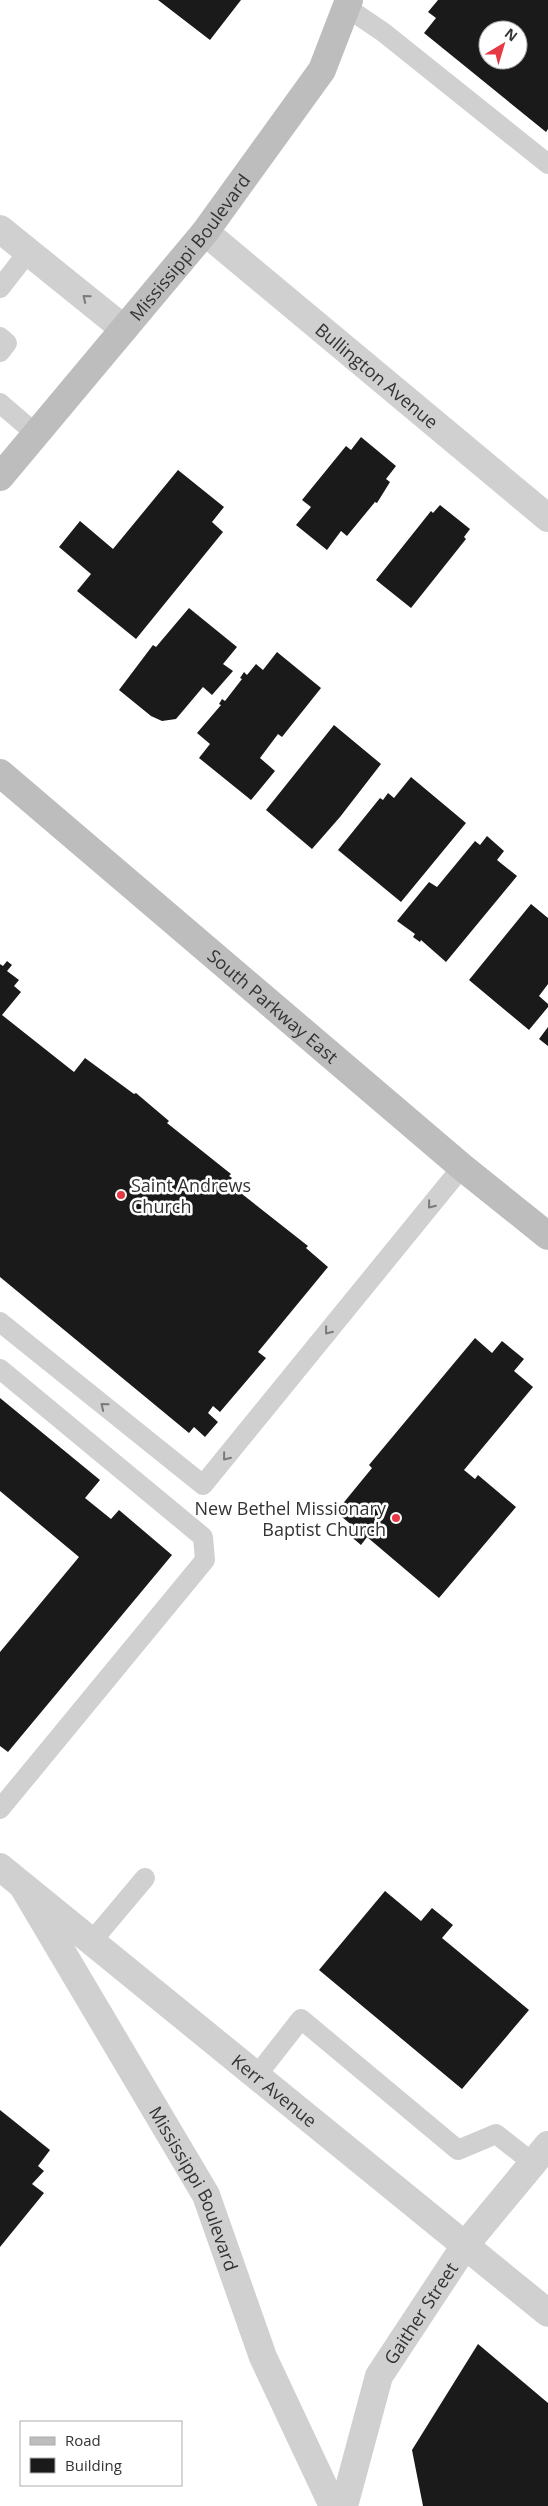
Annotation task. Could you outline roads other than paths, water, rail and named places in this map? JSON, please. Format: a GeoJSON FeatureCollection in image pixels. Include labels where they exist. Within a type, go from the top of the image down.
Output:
{"type":"FeatureCollection","features":[{"type":"Feature","properties":{"kind":"main road","name":"Mississippi Boulevard"},"geometry":{"type":"LineString","coordinates":[[0,477],[205,232],[322,70],[348,3]]}},
{"type":"Feature","properties":{"kind":"main road","name":"South Parkway East"},"geometry":{"type":"LineString","coordinates":[[0,773],[462,1167],[548,1236]]}},
{"type":"Feature","properties":{"kind":"street"},"geometry":{"type":"LineString","coordinates":[[0,229],[124,329]]}},
{"type":"Feature","properties":{"kind":"street","name":"Bullington Avenue"},"geometry":{"type":"LineString","coordinates":[[205,232],[548,518]]}},
{"type":"Feature","properties":{"kind":"street","name":"Kerr Avenue"},"geometry":{"type":"LineString","coordinates":[[0,1868],[258,2075],[548,2313]]}},
{"type":"Feature","properties":{"kind":"street","name":"Mississippi Boulevard"},"geometry":{"type":"LineString","coordinates":[[24,1887],[206,2195],[263,2357],[333,2506]]}},
{"type":"Feature","properties":{"kind":"street","name":"Gaither Street"},"geometry":{"type":"LineString","coordinates":[[344,2506],[379,2376],[466,2244],[541,2154]]}},
{"type":"Feature","properties":{"kind":"lane"},"geometry":{"type":"LineString","coordinates":[[348,3],[548,164]]}},
{"type":"Feature","properties":{"kind":"lane"},"geometry":{"type":"LineString","coordinates":[[0,288],[28,252]]}},
{"type":"Feature","properties":{"kind":"lane"},"geometry":{"type":"LineString","coordinates":[[0,337],[8,343],[0,352]]}},
{"type":"Feature","properties":{"kind":"lane"},"geometry":{"type":"LineString","coordinates":[[0,403],[36,434]]}},
{"type":"Feature","properties":{"kind":"lane"},"geometry":{"type":"LineString","coordinates":[[0,1322],[203,1485],[462,1167]]}},
{"type":"Feature","properties":{"kind":"lane"},"geometry":{"type":"LineString","coordinates":[[0,1369],[203,1536],[205,1560],[0,1809]]}},
{"type":"Feature","properties":{"kind":"lane"},"geometry":{"type":"LineString","coordinates":[[92,1941],[145,1878]]}},
{"type":"Feature","properties":{"kind":"lane"},"geometry":{"type":"LineString","coordinates":[[258,2075],[301,2019],[458,2150],[496,2134],[541,2154]]}},
{"type":"Feature","properties":{"kind":"place","name":"Saint Andrews Church"},"geometry":{"type":"Point","coordinates":[121,1195]}},
{"type":"Feature","properties":{"kind":"place","name":"New Bethel Missionary Baptist Church"},"geometry":{"type":"Point","coordinates":[396,1518]}}]}
